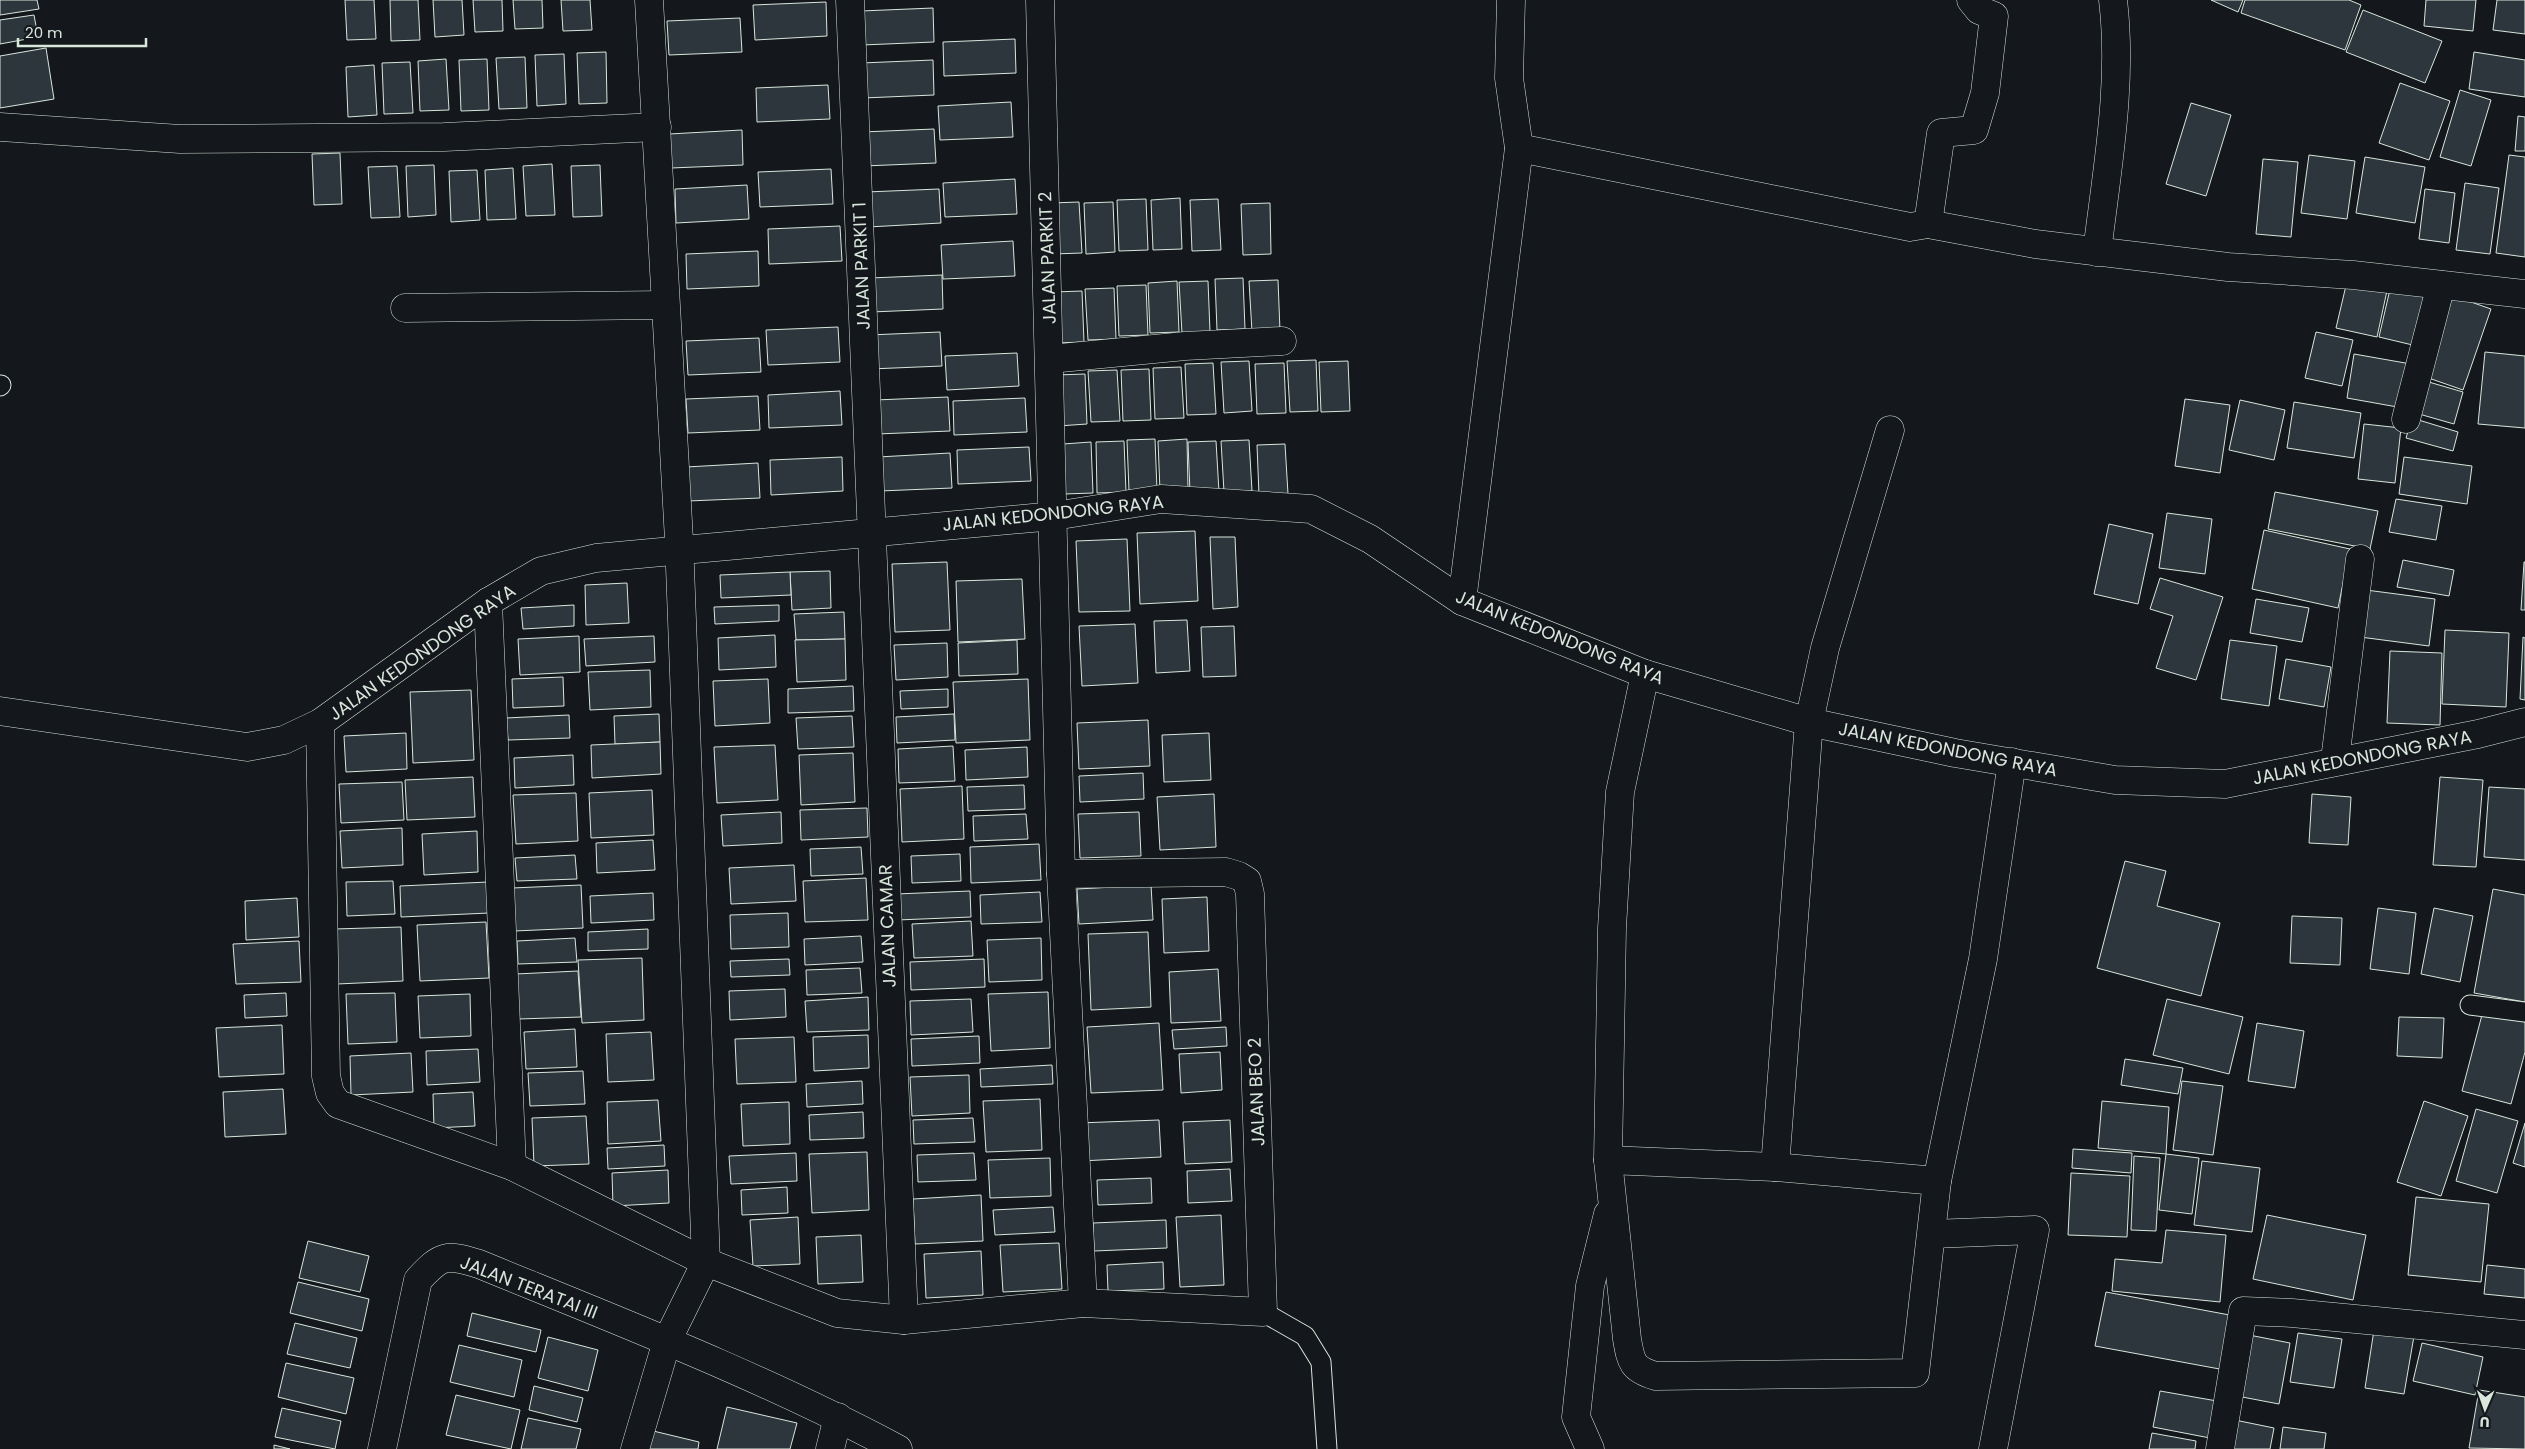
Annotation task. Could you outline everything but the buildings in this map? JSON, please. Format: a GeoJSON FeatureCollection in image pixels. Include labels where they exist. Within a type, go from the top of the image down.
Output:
{"type":"FeatureCollection","features":[{"type":"Feature","properties":{"kind":"street"},"geometry":{"type":"LineString","coordinates":[[635,1449],[667,1341],[706,1262],[680,550],[664,305],[649,0]]}},
{"type":"Feature","properties":{"kind":"street","name":"JALAN PARKIT 1"},"geometry":{"type":"LineString","coordinates":[[850,0],[871,533]]}},
{"type":"Feature","properties":{"kind":"street","name":"JALAN PARKIT 2"},"geometry":{"type":"LineString","coordinates":[[1040,0],[1054,516],[1061,874],[1083,1303]]}},
{"type":"Feature","properties":{"kind":"street"},"geometry":{"type":"LineString","coordinates":[[1462,601],[1520,148],[1508,78],[1511,0]]}},
{"type":"Feature","properties":{"kind":"street"},"geometry":{"type":"LineString","coordinates":[[1928,224],[1940,134],[1974,130],[1985,94],[1994,16],[1979,10],[1970,0]]}},
{"type":"Feature","properties":{"kind":"street"},"geometry":{"type":"LineString","coordinates":[[2097,252],[2114,97],[2117,30],[2114,0]]}},
{"type":"Feature","properties":{"kind":"street"},"geometry":{"type":"LineString","coordinates":[[0,127],[208,139],[444,137],[656,127]]}},
{"type":"Feature","properties":{"kind":"street"},"geometry":{"type":"LineString","coordinates":[[1520,148],[1910,227],[1928,224],[2035,244],[2228,267],[2353,275],[2525,294]]}},
{"type":"Feature","properties":{"kind":"street"},"geometry":{"type":"LineString","coordinates":[[2406,419],[2441,285]]}},
{"type":"Feature","properties":{"kind":"street"},"geometry":{"type":"LineString","coordinates":[[405,308],[664,305]]}},
{"type":"Feature","properties":{"kind":"street"},"geometry":{"type":"LineString","coordinates":[[1050,359],[1185,346],[1282,341]]}},
{"type":"Feature","properties":{"kind":"street"},"geometry":{"type":"LineString","coordinates":[[1775,1168],[1809,722],[1825,648],[1890,430]]}},
{"type":"Feature","properties":{"kind":"street","name":"JALAN KEDONDONG RAYA"},"geometry":{"type":"LineString","coordinates":[[0,710],[247,747],[284,740],[320,723],[488,602],[541,571],[596,558],[1054,516],[1161,499],[1311,509],[1370,540],[1462,601],[1645,674],[1809,722],[1955,754],[2114,780],[2225,784],[2335,760],[2478,734],[2525,722]]}},
{"type":"Feature","properties":{"kind":"street","name":"JALAN CAMAR"},"geometry":{"type":"LineString","coordinates":[[871,533],[904,1320]]}},
{"type":"Feature","properties":{"kind":"street"},"geometry":{"type":"LineString","coordinates":[[2335,760],[2360,559]]}},
{"type":"Feature","properties":{"kind":"street"},"geometry":{"type":"LineString","coordinates":[[488,602],[512,1166]]}},
{"type":"Feature","properties":{"kind":"street"},"geometry":{"type":"LineString","coordinates":[[1645,674],[1620,792],[1612,928],[1608,1160],[1629,1352],[1631,1361],[1640,1371],[1656,1376],[1915,1373],[1937,1181],[1983,959],[2012,762]]}},
{"type":"Feature","properties":{"kind":"street"},"geometry":{"type":"LineString","coordinates":[[320,723],[326,1076],[330,1093],[338,1104],[512,1166],[706,1262],[837,1313],[904,1320],[1083,1303],[1262,1312]]}},
{"type":"Feature","properties":{"kind":"street","name":"JALAN BEO 2"},"geometry":{"type":"LineString","coordinates":[[1061,874],[1226,872],[1247,881],[1250,894],[1262,1312]]}},
{"type":"Feature","properties":{"kind":"street"},"geometry":{"type":"LineString","coordinates":[[1608,1160],[1775,1168],[1937,1181]]}},
{"type":"Feature","properties":{"kind":"street"},"geometry":{"type":"LineString","coordinates":[[1590,1449],[1576,1418],[1590,1286],[1612,1196]]}},
{"type":"Feature","properties":{"kind":"street"},"geometry":{"type":"LineString","coordinates":[[1932,1234],[2035,1230],[1993,1449]]}},
{"type":"Feature","properties":{"kind":"street","name":"JALAN TERATAI III"},"geometry":{"type":"LineString","coordinates":[[382,1449],[418,1280],[436,1261],[456,1257],[479,1264],[667,1341],[838,1417],[898,1449]]}},
{"type":"Feature","properties":{"kind":"street"},"geometry":{"type":"LineString","coordinates":[[2220,1449],[2243,1311],[2292,1313],[2525,1335]]}},
{"type":"Feature","properties":{"kind":"street"},"geometry":{"type":"LineString","coordinates":[[830,1449],[838,1417]]}},
{"type":"Feature","properties":{"kind":"lane"},"geometry":{"type":"LineString","coordinates":[[2470,1004],[2525,1012]]}},
{"type":"Feature","properties":{"kind":"lane"},"geometry":{"type":"LineString","coordinates":[[1262,1312],[1305,1336],[1321,1362],[1327,1449]]}}]}
